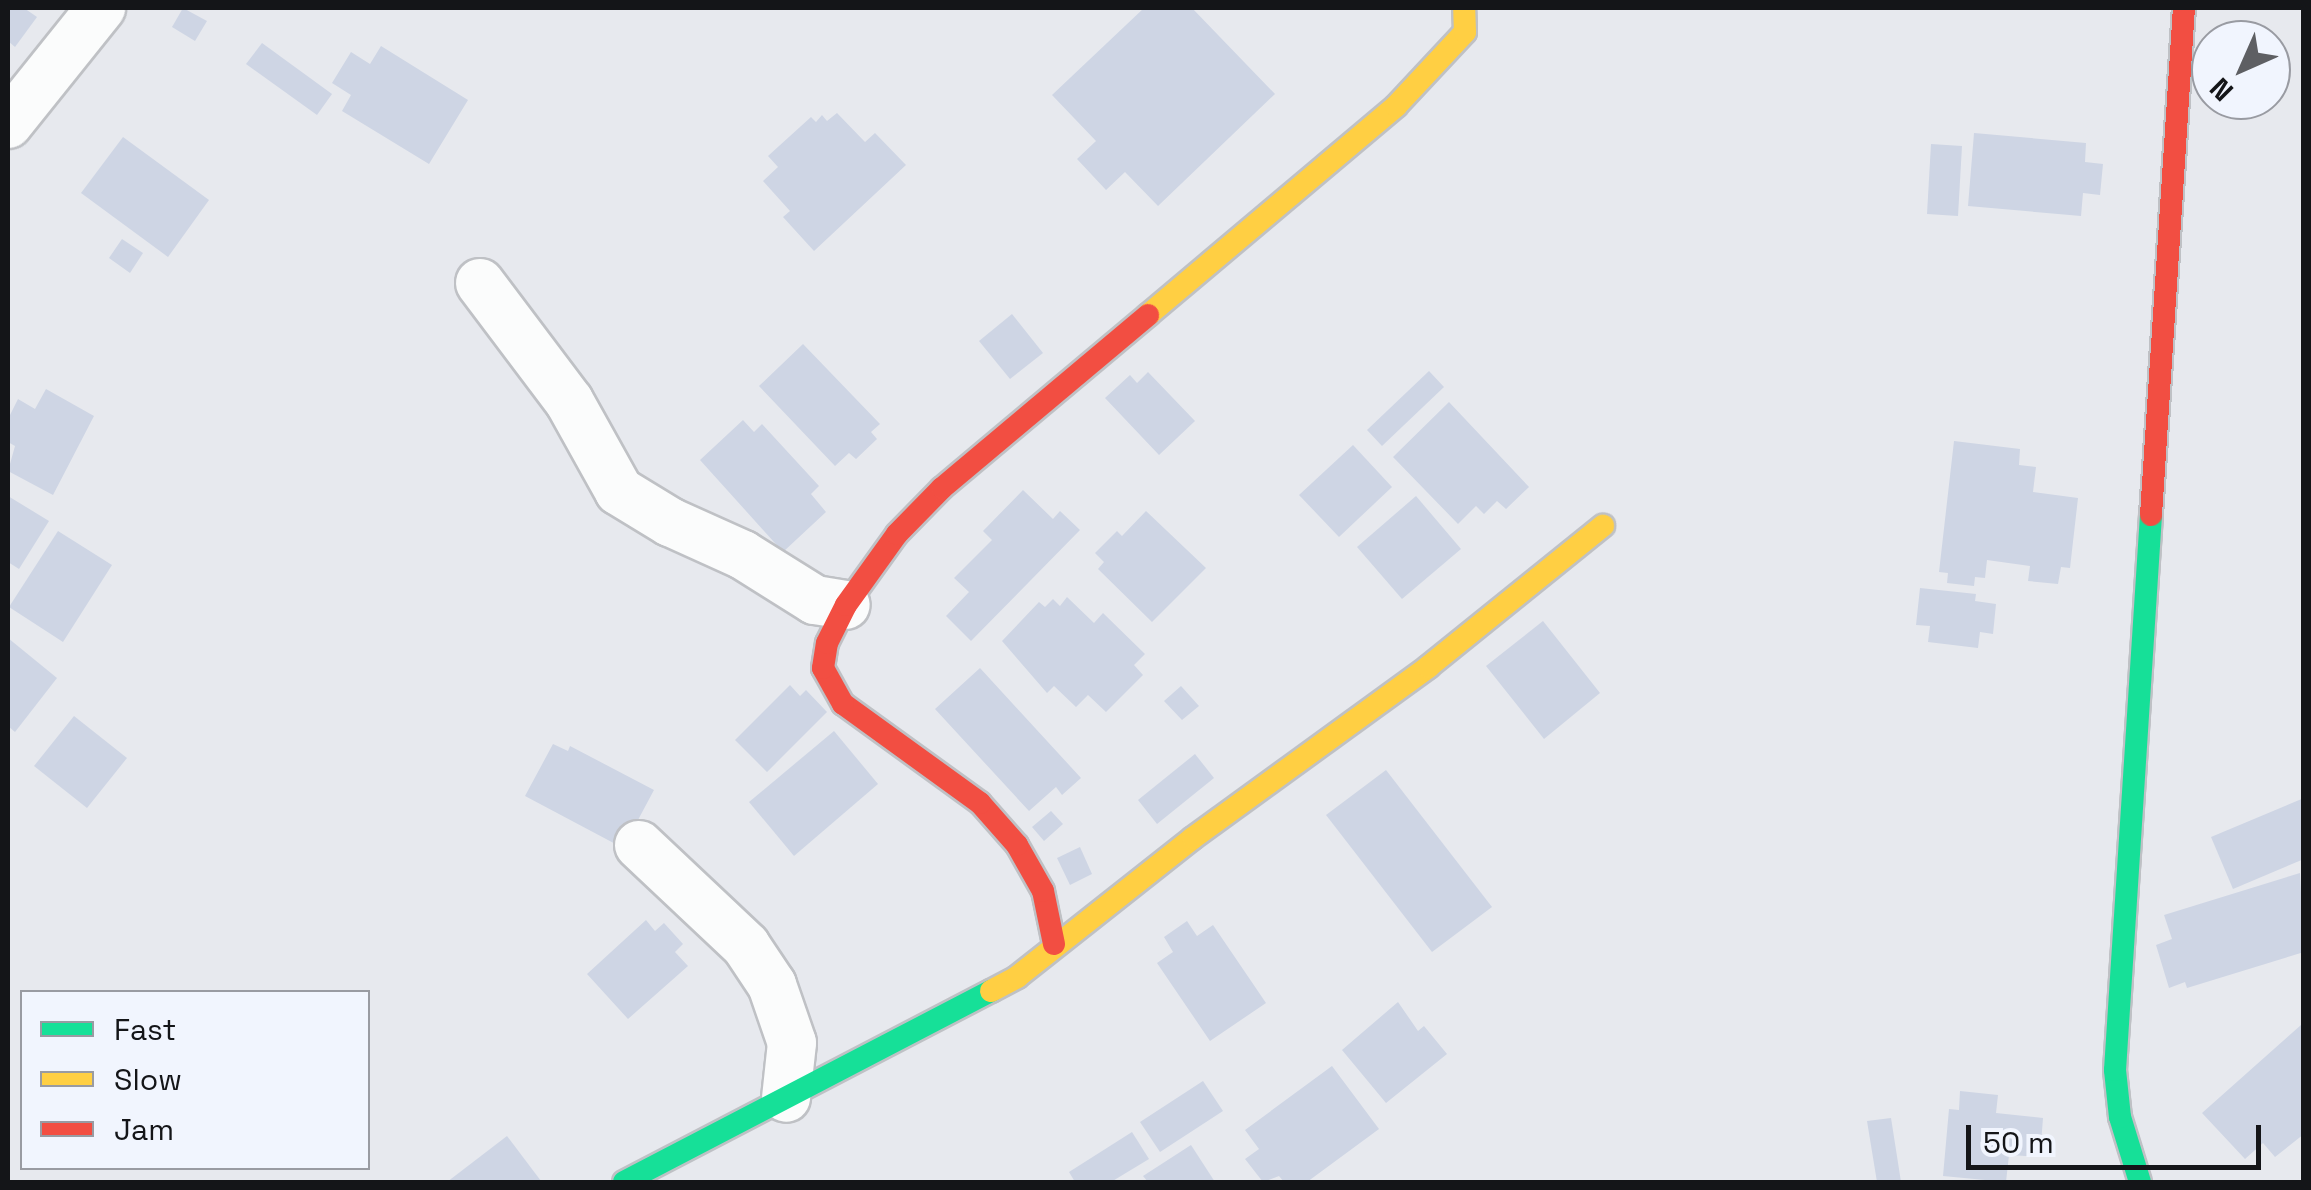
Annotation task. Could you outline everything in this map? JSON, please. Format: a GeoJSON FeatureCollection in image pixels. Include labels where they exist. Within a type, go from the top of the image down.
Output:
{"type":"FeatureCollection","features":[{"type":"Feature","properties":{"kind":"street"},"geometry":{"type":"LineString","coordinates":[[8,124],[101,8]]}},
{"type":"Feature","properties":{"kind":"street"},"geometry":{"type":"LineString","coordinates":[[1054,944],[1043,890],[1005,831],[980,803],[843,704],[824,668],[827,643],[846,605],[898,534],[942,488],[1396,106],[1465,32],[1464,8]]}},
{"type":"Feature","properties":{"kind":"street"},"geometry":{"type":"LineString","coordinates":[[2140,1182],[2124,1134],[2114,1070],[2184,8]]}},
{"type":"Feature","properties":{"kind":"street"},"geometry":{"type":"LineString","coordinates":[[480,283],[569,400],[619,491],[670,522],[743,556],[815,600],[846,605]]}},
{"type":"Feature","properties":{"kind":"street"},"geometry":{"type":"LineString","coordinates":[[624,1182],[1017,977],[1054,944],[1428,666],[1603,526]]}},
{"type":"Feature","properties":{"kind":"street"},"geometry":{"type":"LineString","coordinates":[[639,846],[746,946],[772,984],[792,1043],[786,1098]]}},
{"type":"Feature","properties":{"kind":"building"},"geometry":{"type":"Polygon","coordinates":[[[8,8],[24,8],[37,17],[15,47],[8,41],[8,8]]]}},
{"type":"Feature","properties":{"kind":"building"},"geometry":{"type":"Polygon","coordinates":[[[183,8],[207,21],[195,41],[172,27],[183,8]]]}},
{"type":"Feature","properties":{"kind":"building"},"geometry":{"type":"Polygon","coordinates":[[[1144,8],[1192,8],[1275,94],[1158,206],[1125,172],[1106,190],[1077,159],[1096,141],[1052,95],[1144,8]]]}},
{"type":"Feature","properties":{"kind":"building"},"geometry":{"type":"Polygon","coordinates":[[[262,43],[332,94],[317,115],[246,64],[262,43]]]}},
{"type":"Feature","properties":{"kind":"building"},"geometry":{"type":"Polygon","coordinates":[[[381,46],[468,100],[429,164],[342,111],[351,95],[332,83],[351,52],[370,64],[381,46]]]}},
{"type":"Feature","properties":{"kind":"building"},"geometry":{"type":"Polygon","coordinates":[[[837,113],[865,142],[875,133],[906,165],[814,251],[783,217],[790,211],[763,181],[778,167],[768,156],[811,117],[816,122],[822,115],[827,121],[837,113]]]}},
{"type":"Feature","properties":{"kind":"building"},"geometry":{"type":"Polygon","coordinates":[[[1974,133],[2086,143],[2085,162],[2103,164],[2100,195],[2083,193],[2081,216],[1968,206],[1974,133]]]}},
{"type":"Feature","properties":{"kind":"building"},"geometry":{"type":"Polygon","coordinates":[[[123,137],[209,200],[168,257],[81,193],[123,137]]]}},
{"type":"Feature","properties":{"kind":"building"},"geometry":{"type":"Polygon","coordinates":[[[1931,144],[1962,146],[1958,216],[1927,214],[1931,144]]]}},
{"type":"Feature","properties":{"kind":"building"},"geometry":{"type":"Polygon","coordinates":[[[122,239],[143,253],[130,273],[109,258],[122,239]]]}},
{"type":"Feature","properties":{"kind":"building"},"geometry":{"type":"Polygon","coordinates":[[[1012,314],[1043,353],[1010,379],[979,341],[1012,314]]]}},
{"type":"Feature","properties":{"kind":"building"},"geometry":{"type":"Polygon","coordinates":[[[803,344],[880,424],[871,432],[877,439],[856,459],[849,453],[835,466],[759,386],[803,344]]]}},
{"type":"Feature","properties":{"kind":"building"},"geometry":{"type":"Polygon","coordinates":[[[1429,371],[1444,387],[1382,446],[1367,430],[1429,371]]]}},
{"type":"Feature","properties":{"kind":"building"},"geometry":{"type":"Polygon","coordinates":[[[1148,372],[1195,421],[1159,455],[1105,398],[1130,375],[1137,383],[1148,372]]]}},
{"type":"Feature","properties":{"kind":"building"},"geometry":{"type":"Polygon","coordinates":[[[46,389],[94,416],[53,495],[8,471],[15,446],[8,442],[8,419],[18,399],[35,409],[46,389]]]}},
{"type":"Feature","properties":{"kind":"building"},"geometry":{"type":"Polygon","coordinates":[[[1449,402],[1529,487],[1506,509],[1497,501],[1484,514],[1476,506],[1458,524],[1393,457],[1449,402]]]}},
{"type":"Feature","properties":{"kind":"building"},"geometry":{"type":"Polygon","coordinates":[[[743,420],[754,432],[762,424],[819,486],[811,494],[826,512],[783,552],[700,460],[743,420]]]}},
{"type":"Feature","properties":{"kind":"building"},"geometry":{"type":"Polygon","coordinates":[[[1954,441],[2020,449],[2019,465],[2036,467],[2033,492],[2078,498],[2070,568],[2061,567],[2058,584],[2028,581],[2030,566],[1987,560],[1985,578],[1975,577],[1974,586],[1947,583],[1948,573],[1939,572],[1954,441]]]}},
{"type":"Feature","properties":{"kind":"building"},"geometry":{"type":"Polygon","coordinates":[[[1353,445],[1392,487],[1339,537],[1299,495],[1353,445]]]}},
{"type":"Feature","properties":{"kind":"building"},"geometry":{"type":"Polygon","coordinates":[[[1023,490],[1053,519],[1060,511],[1080,530],[971,641],[946,616],[969,592],[954,578],[992,540],[983,531],[1023,490]]]}},
{"type":"Feature","properties":{"kind":"building"},"geometry":{"type":"Polygon","coordinates":[[[8,496],[49,521],[19,569],[8,562],[8,496]]]}},
{"type":"Feature","properties":{"kind":"building"},"geometry":{"type":"Polygon","coordinates":[[[1416,496],[1461,549],[1402,599],[1357,547],[1416,496]]]}},
{"type":"Feature","properties":{"kind":"building"},"geometry":{"type":"Polygon","coordinates":[[[1146,511],[1206,568],[1152,622],[1098,569],[1104,562],[1095,553],[1117,531],[1122,536],[1146,511]]]}},
{"type":"Feature","properties":{"kind":"building"},"geometry":{"type":"Polygon","coordinates":[[[58,531],[112,565],[63,642],[9,607],[58,531]]]}},
{"type":"Feature","properties":{"kind":"building"},"geometry":{"type":"Polygon","coordinates":[[[1920,588],[1976,594],[1975,601],[1996,604],[1993,634],[1980,632],[1978,648],[1928,642],[1930,626],[1916,625],[1920,588]]]}},
{"type":"Feature","properties":{"kind":"building"},"geometry":{"type":"Polygon","coordinates":[[[1067,597],[1094,623],[1103,613],[1145,654],[1134,665],[1143,675],[1106,712],[1088,695],[1076,707],[1054,686],[1047,693],[1002,641],[1039,602],[1045,607],[1053,599],[1060,606],[1067,597]]]}},
{"type":"Feature","properties":{"kind":"building"},"geometry":{"type":"Polygon","coordinates":[[[1543,621],[1600,693],[1544,739],[1486,666],[1543,621]]]}},
{"type":"Feature","properties":{"kind":"building"},"geometry":{"type":"Polygon","coordinates":[[[8,638],[57,678],[15,732],[8,726],[8,638]]]}},
{"type":"Feature","properties":{"kind":"building"},"geometry":{"type":"Polygon","coordinates":[[[980,668],[1081,778],[1062,795],[1056,787],[1029,811],[935,709],[980,668]]]}},
{"type":"Feature","properties":{"kind":"building"},"geometry":{"type":"Polygon","coordinates":[[[790,685],[800,696],[806,690],[827,712],[767,772],[735,740],[790,685]]]}},
{"type":"Feature","properties":{"kind":"building"},"geometry":{"type":"Polygon","coordinates":[[[1181,686],[1199,706],[1182,720],[1164,701],[1181,686]]]}},
{"type":"Feature","properties":{"kind":"building"},"geometry":{"type":"Polygon","coordinates":[[[74,716],[127,758],[87,808],[34,766],[74,716]]]}},
{"type":"Feature","properties":{"kind":"building"},"geometry":{"type":"Polygon","coordinates":[[[834,731],[878,784],[794,856],[749,802],[834,731]]]}},
{"type":"Feature","properties":{"kind":"building"},"geometry":{"type":"Polygon","coordinates":[[[553,744],[568,751],[570,746],[654,790],[623,848],[525,796],[553,744]]]}},
{"type":"Feature","properties":{"kind":"building"},"geometry":{"type":"Polygon","coordinates":[[[1195,754],[1214,778],[1157,824],[1138,800],[1195,754]]]}},
{"type":"Feature","properties":{"kind":"building"},"geometry":{"type":"Polygon","coordinates":[[[1386,770],[1492,907],[1432,952],[1326,815],[1386,770]]]}},
{"type":"Feature","properties":{"kind":"building"},"geometry":{"type":"Polygon","coordinates":[[[2304,798],[2304,859],[2233,889],[2211,837],[2304,798]]]}},
{"type":"Feature","properties":{"kind":"building"},"geometry":{"type":"Polygon","coordinates":[[[1051,811],[1063,824],[1044,841],[1032,827],[1051,811]]]}},
{"type":"Feature","properties":{"kind":"building"},"geometry":{"type":"Polygon","coordinates":[[[1080,847],[1092,874],[1070,885],[1057,858],[1080,847]]]}},
{"type":"Feature","properties":{"kind":"building"},"geometry":{"type":"Polygon","coordinates":[[[2300,873],[2304,952],[2187,988],[2185,982],[2169,988],[2156,945],[2172,939],[2164,915],[2300,873]]]}},
{"type":"Feature","properties":{"kind":"building"},"geometry":{"type":"Polygon","coordinates":[[[646,920],[655,931],[664,923],[683,944],[675,952],[688,966],[628,1019],[587,974],[646,920]]]}},
{"type":"Feature","properties":{"kind":"building"},"geometry":{"type":"Polygon","coordinates":[[[1187,921],[1197,936],[1213,925],[1266,1003],[1210,1041],[1157,963],[1173,952],[1164,937],[1187,921]]]}},
{"type":"Feature","properties":{"kind":"building"},"geometry":{"type":"Polygon","coordinates":[[[1398,1002],[1418,1031],[1424,1026],[1447,1054],[1386,1103],[1342,1050],[1398,1002]]]}},
{"type":"Feature","properties":{"kind":"building"},"geometry":{"type":"Polygon","coordinates":[[[2301,1025],[2304,1134],[2275,1157],[2263,1143],[2245,1159],[2202,1113],[2301,1025]]]}},
{"type":"Feature","properties":{"kind":"building"},"geometry":{"type":"Polygon","coordinates":[[[1332,1066],[1379,1129],[1307,1182],[1284,1182],[1279,1176],[1263,1182],[1245,1159],[1259,1149],[1245,1130],[1332,1066]]]}},
{"type":"Feature","properties":{"kind":"building"},"geometry":{"type":"Polygon","coordinates":[[[1203,1081],[1223,1111],[1160,1152],[1140,1122],[1203,1081]]]}},
{"type":"Feature","properties":{"kind":"building"},"geometry":{"type":"Polygon","coordinates":[[[1960,1091],[1998,1095],[1996,1113],[2043,1118],[2040,1157],[2009,1155],[2006,1182],[1943,1176],[1949,1109],[1959,1110],[1960,1091]]]}},
{"type":"Feature","properties":{"kind":"building"},"geometry":{"type":"Polygon","coordinates":[[[1891,1118],[1901,1182],[1877,1182],[1867,1121],[1891,1118]]]}},
{"type":"Feature","properties":{"kind":"building"},"geometry":{"type":"Polygon","coordinates":[[[1132,1132],[1149,1159],[1111,1182],[1075,1182],[1069,1172],[1132,1132]]]}},
{"type":"Feature","properties":{"kind":"building"},"geometry":{"type":"Polygon","coordinates":[[[507,1136],[541,1181],[447,1182],[507,1136]]]}},
{"type":"Feature","properties":{"kind":"building"},"geometry":{"type":"Polygon","coordinates":[[[1191,1145],[1215,1182],[1148,1182],[1143,1176],[1191,1145]]]}},
{"type":"Feature","properties":{"kind":"traffic: fast"},"geometry":{"type":"LineString","coordinates":[[2140,1182],[2120,1117],[2115,1070],[2151,515]]}},
{"type":"Feature","properties":{"kind":"traffic: fast"},"geometry":{"type":"LineString","coordinates":[[624,1182],[991,991]]}},
{"type":"Feature","properties":{"kind":"traffic: slow"},"geometry":{"type":"LineString","coordinates":[[1148,315],[1396,106],[1465,32],[1464,8]]}},
{"type":"Feature","properties":{"kind":"traffic: slow"},"geometry":{"type":"LineString","coordinates":[[991,991],[1017,977],[1193,838],[1428,667],[1603,526]]}},
{"type":"Feature","properties":{"kind":"traffic: jam"},"geometry":{"type":"LineString","coordinates":[[2151,515],[2184,8]]}},
{"type":"Feature","properties":{"kind":"traffic: jam"},"geometry":{"type":"LineString","coordinates":[[1054,944],[1043,891],[1017,845],[980,803],[843,704],[823,668],[827,643],[846,605],[897,534],[942,488],[1148,315]]}}]}
